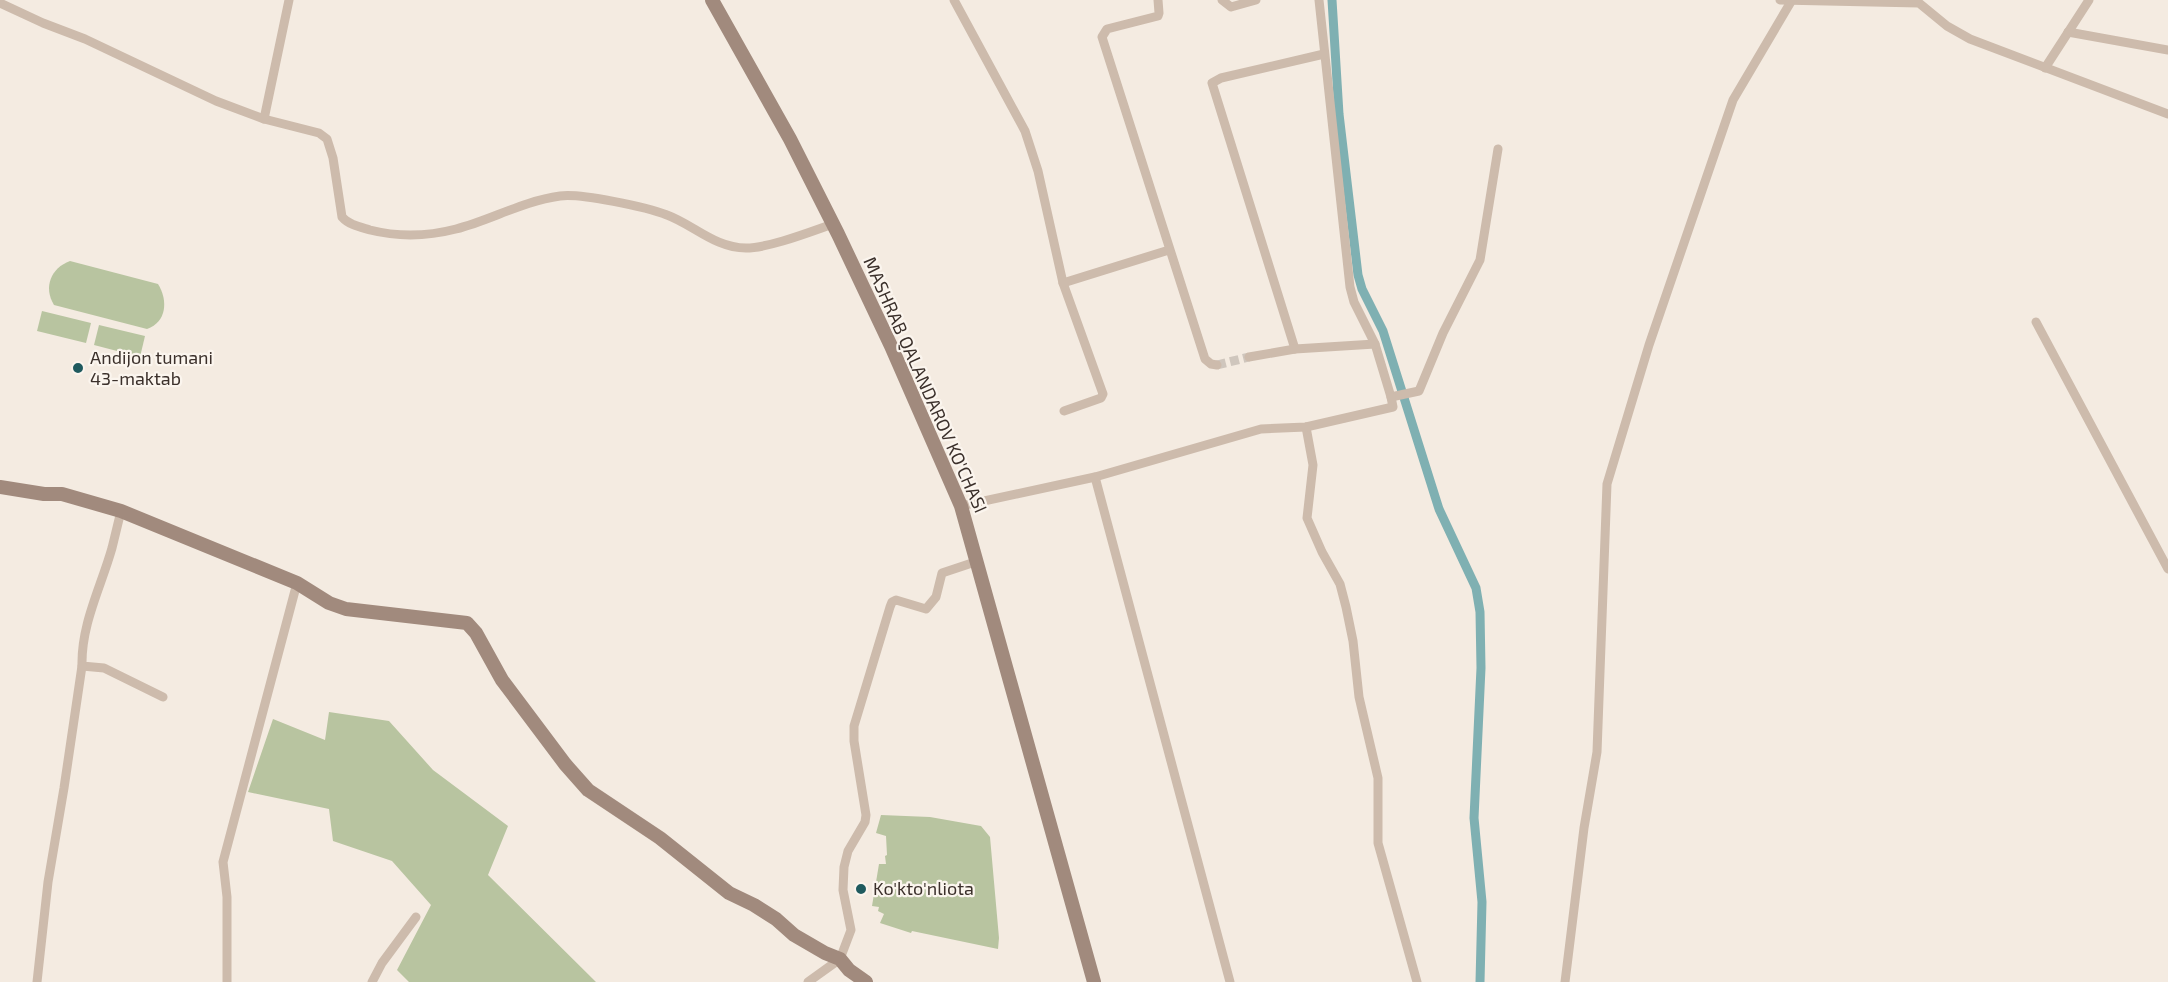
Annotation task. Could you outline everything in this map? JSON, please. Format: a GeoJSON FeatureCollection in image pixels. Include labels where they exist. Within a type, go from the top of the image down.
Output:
{"type":"FeatureCollection","features":[{"type":"Feature","properties":{"kind":"main road","name":"MASHRAB QALANDAROV KO'CHASI"},"geometry":{"type":"LineString","coordinates":[[712,0],[784,129],[833,224],[891,346],[961,506],[1094,982]]}},
{"type":"Feature","properties":{"kind":"main road"},"geometry":{"type":"LineString","coordinates":[[0,487],[44,494],[62,494],[121,511],[297,583],[329,603],[346,609],[467,624],[476,633],[502,680],[565,764],[588,790],[660,838],[729,893],[777,919],[794,935],[840,959],[849,970],[866,982]]}},
{"type":"Feature","properties":{"kind":"street"},"geometry":{"type":"LineString","coordinates":[[264,119],[289,0]]}},
{"type":"Feature","properties":{"kind":"street"},"geometry":{"type":"LineString","coordinates":[[954,0],[1025,130],[1038,171],[1064,283],[1103,393],[1101,398],[1064,411]]}},
{"type":"Feature","properties":{"kind":"street"},"geometry":{"type":"LineString","coordinates":[[1158,0],[1160,13],[1158,16],[1107,29],[1102,36],[1205,359],[1217,365]]}},
{"type":"Feature","properties":{"kind":"street"},"geometry":{"type":"LineString","coordinates":[[1222,0],[1231,7],[1256,0]]}},
{"type":"Feature","properties":{"kind":"street"},"geometry":{"type":"LineString","coordinates":[[961,506],[1095,477],[1261,429],[1306,426],[1393,406],[1393,396],[1375,344],[1354,302],[1350,287],[1319,0]]}},
{"type":"Feature","properties":{"kind":"street"},"geometry":{"type":"LineString","coordinates":[[1780,0],[1919,3],[1947,26],[1970,39],[2168,114]]}},
{"type":"Feature","properties":{"kind":"street"},"geometry":{"type":"LineString","coordinates":[[1565,982],[1582,838],[1597,752],[1607,484],[1649,345],[1733,100],[1792,0]]}},
{"type":"Feature","properties":{"kind":"street"},"geometry":{"type":"LineString","coordinates":[[2045,68],[2089,0]]}},
{"type":"Feature","properties":{"kind":"street"},"geometry":{"type":"LineString","coordinates":[[0,3],[85,39],[216,101],[264,119],[319,133],[327,139],[333,158],[342,217],[354,225],[376,231],[418,235],[457,229],[521,206],[560,196],[575,196],[640,207],[668,215],[701,235],[726,245],[747,248],[788,239],[833,224]]}},
{"type":"Feature","properties":{"kind":"street"},"geometry":{"type":"LineString","coordinates":[[2068,32],[2166,46]]}},
{"type":"Feature","properties":{"kind":"street"},"geometry":{"type":"LineString","coordinates":[[1295,349],[1212,83],[1228,76],[1324,54]]}},
{"type":"Feature","properties":{"kind":"street"},"geometry":{"type":"LineString","coordinates":[[1393,396],[1419,391],[1443,333],[1480,261],[1498,149]]}},
{"type":"Feature","properties":{"kind":"street"},"geometry":{"type":"LineString","coordinates":[[1064,283],[1169,250]]}},
{"type":"Feature","properties":{"kind":"street"},"geometry":{"type":"LineString","coordinates":[[2036,322],[2168,569]]}},
{"type":"Feature","properties":{"kind":"street"},"geometry":{"type":"LineString","coordinates":[[1249,357],[1295,349],[1375,344]]}},
{"type":"Feature","properties":{"kind":"street"},"geometry":{"type":"LineString","coordinates":[[1306,426],[1313,465],[1307,518],[1340,584],[1346,607],[1353,641],[1359,697],[1378,778],[1378,843],[1417,982]]}},
{"type":"Feature","properties":{"kind":"street"},"geometry":{"type":"LineString","coordinates":[[1095,477],[1230,982]]}},
{"type":"Feature","properties":{"kind":"street"},"geometry":{"type":"LineString","coordinates":[[37,982],[48,882],[82,666],[82,648],[86,626],[112,548],[121,511]]}},
{"type":"Feature","properties":{"kind":"street"},"geometry":{"type":"LineString","coordinates":[[808,982],[840,959],[851,930],[843,890],[844,867],[848,850],[866,822],[854,741],[854,726],[892,602],[896,600],[926,609],[936,597],[942,573],[978,561]]}},
{"type":"Feature","properties":{"kind":"street"},"geometry":{"type":"LineString","coordinates":[[227,982],[227,897],[223,862],[297,583]]}},
{"type":"Feature","properties":{"kind":"street"},"geometry":{"type":"LineString","coordinates":[[82,666],[104,668],[164,697]]}},
{"type":"Feature","properties":{"kind":"street"},"geometry":{"type":"LineString","coordinates":[[372,982],[382,963],[417,916]]}},
{"type":"Feature","properties":{"kind":"green space"},"geometry":{"type":"Polygon","coordinates":[[[70,261],[158,284],[164,303],[164,310],[159,321],[147,329],[54,305],[49,292],[51,279],[58,268],[70,261]]]}},
{"type":"Feature","properties":{"kind":"green space"},"geometry":{"type":"Polygon","coordinates":[[[42,311],[91,323],[86,343],[37,331],[42,311]]]}},
{"type":"Feature","properties":{"kind":"green space"},"geometry":{"type":"Polygon","coordinates":[[[99,325],[145,336],[140,357],[94,345],[99,325]]]}},
{"type":"Feature","properties":{"kind":"green space"},"geometry":{"type":"Polygon","coordinates":[[[329,712],[389,721],[433,770],[508,826],[488,875],[596,982],[409,982],[397,970],[431,905],[392,861],[333,841],[329,809],[248,792],[273,719],[325,740],[329,712]]]}},
{"type":"Feature","properties":{"kind":"green space"},"geometry":{"type":"Polygon","coordinates":[[[881,815],[930,817],[981,826],[990,837],[998,949],[912,931],[911,933],[880,923],[884,914],[878,911],[879,907],[872,906],[879,864],[886,864],[885,856],[887,855],[886,836],[876,833],[881,815]]]}},
{"type":"Feature","properties":{"kind":"waterway"},"geometry":{"type":"LineString","coordinates":[[1332,0],[1339,114],[1358,275],[1362,289],[1383,331],[1439,509],[1476,588],[1480,612],[1481,668],[1474,818],[1482,902],[1480,982]]}},
{"type":"Feature","properties":{"kind":"tunnel"},"geometry":{"type":"LineString","coordinates":[[1217,365],[1249,357]]}},
{"type":"Feature","properties":{"kind":"place","name":"Andijon tumani 43-maktab"},"geometry":{"type":"Point","coordinates":[78,368]}},
{"type":"Feature","properties":{"kind":"place","name":"Ko'kto'nliota"},"geometry":{"type":"Point","coordinates":[861,889]}}]}
